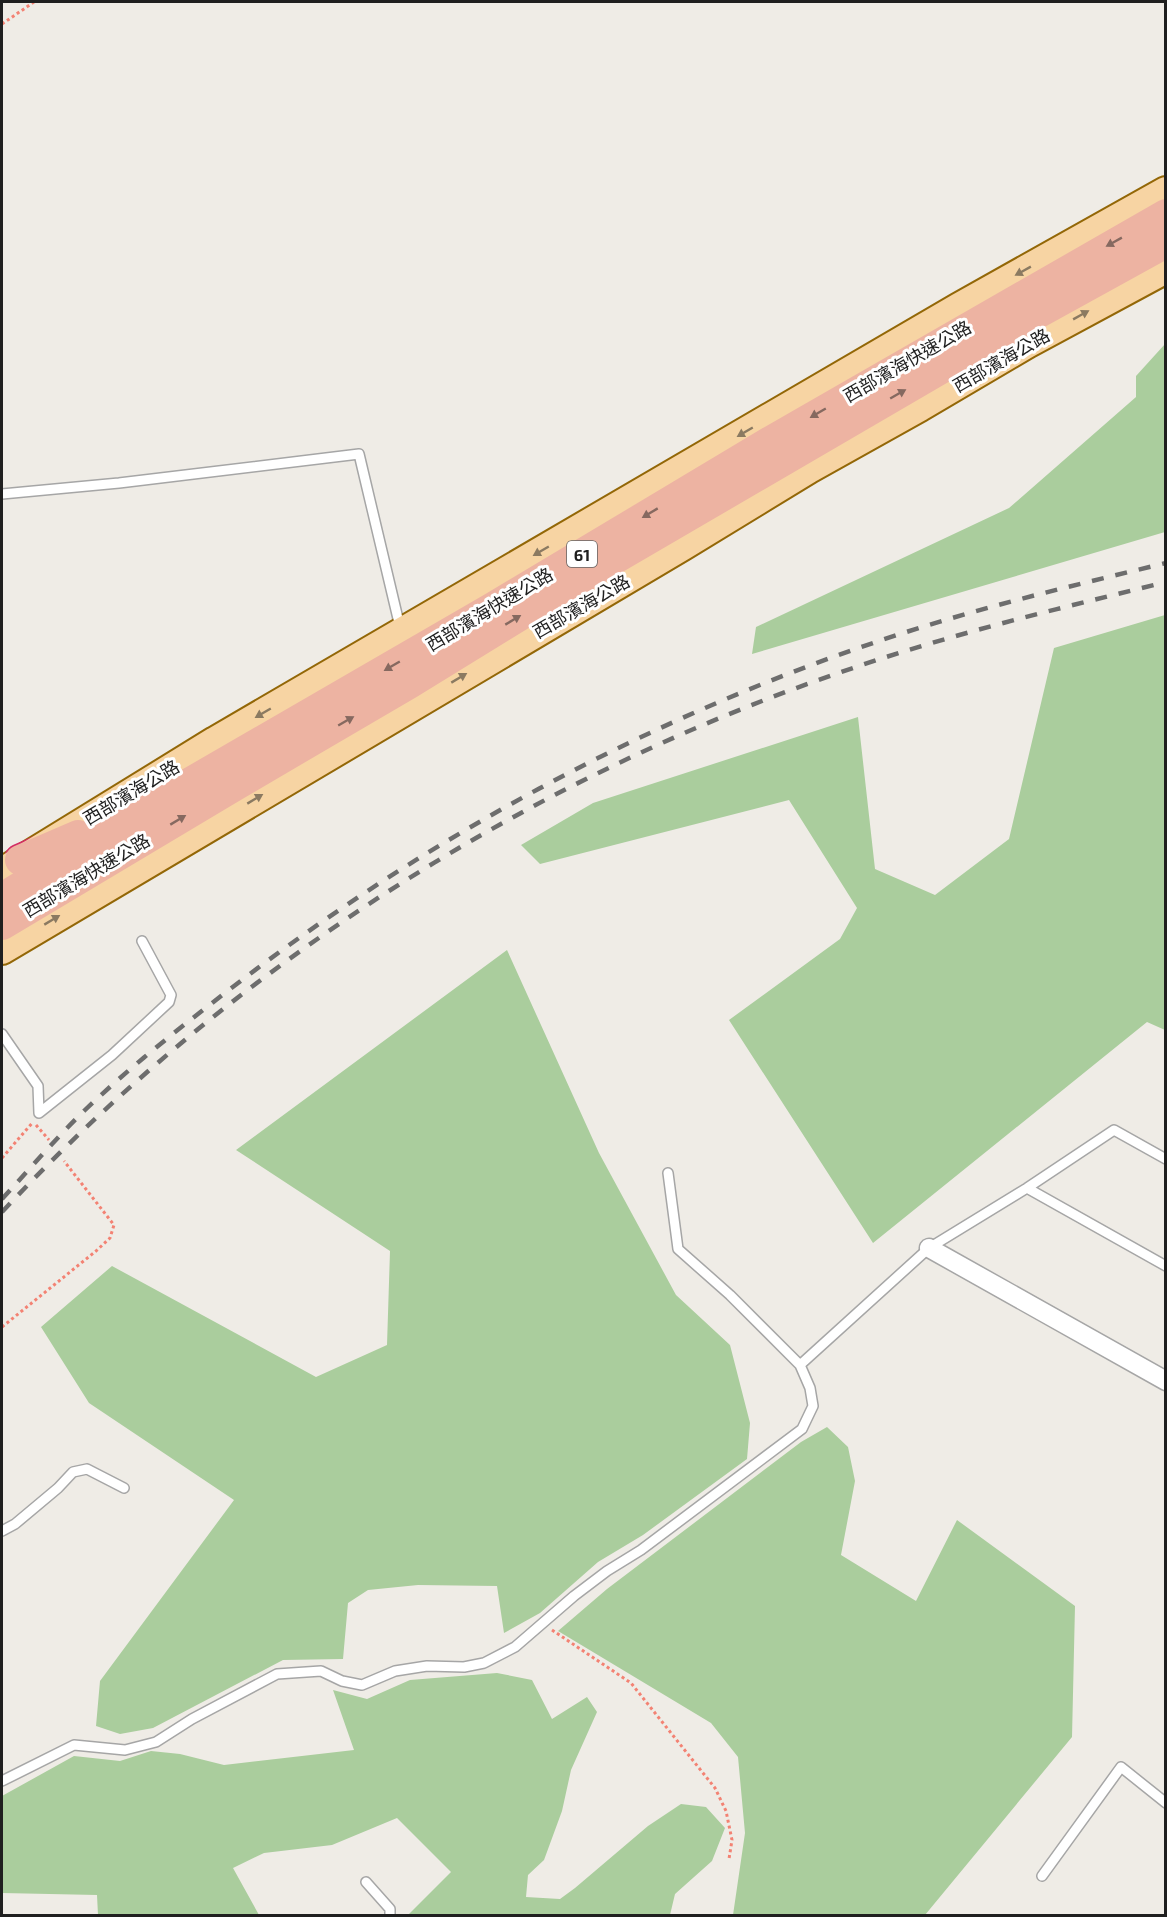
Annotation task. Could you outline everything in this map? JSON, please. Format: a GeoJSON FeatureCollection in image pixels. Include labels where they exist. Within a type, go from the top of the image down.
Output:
{"type":"FeatureCollection","features":[{"type":"Feature","properties":{"kind":"highway","name":"西部濱海快速公路"},"geometry":{"type":"LineString","coordinates":[[2,898],[168,795],[483,613],[772,440],[1166,214]]}},
{"type":"Feature","properties":{"kind":"highway","name":"西部濱海快速公路"},"geometry":{"type":"LineString","coordinates":[[2,926],[419,678],[567,587],[991,339],[1166,243]]}},
{"type":"Feature","properties":{"kind":"highway"},"geometry":{"type":"LineString","coordinates":[[567,587],[808,469]]}},
{"type":"Feature","properties":{"kind":"highway"},"geometry":{"type":"LineString","coordinates":[[11,866],[168,795]]}},
{"type":"Feature","properties":{"kind":"main road","name":"西部濱海公路"},"geometry":{"type":"LineString","coordinates":[[11,866],[215,741],[959,307],[1166,191]]}},
{"type":"Feature","properties":{"kind":"main road","name":"西部濱海公路"},"geometry":{"type":"LineString","coordinates":[[2,950],[683,546],[808,469],[1027,344],[1166,269]]}},
{"type":"Feature","properties":{"kind":"street"},"geometry":{"type":"LineString","coordinates":[[929,1248],[1166,1381]]}},
{"type":"Feature","properties":{"kind":"lane"},"geometry":{"type":"LineString","coordinates":[[2,494],[119,483],[359,454],[402,633]]}},
{"type":"Feature","properties":{"kind":"lane"},"geometry":{"type":"LineString","coordinates":[[2,1034],[38,1086],[39,1113],[112,1055],[126,1039],[169,1002],[171,995],[142,941]]}},
{"type":"Feature","properties":{"kind":"lane"},"geometry":{"type":"LineString","coordinates":[[800,1365],[929,1248],[1027,1188],[1114,1130],[1166,1159]]}},
{"type":"Feature","properties":{"kind":"lane"},"geometry":{"type":"LineString","coordinates":[[2,1781],[74,1745],[124,1750],[156,1742],[192,1719],[277,1674],[321,1671],[342,1681],[362,1685],[395,1671],[427,1666],[464,1667],[484,1664],[515,1647],[599,1577],[641,1550],[802,1429],[813,1406],[810,1388],[800,1365],[730,1295],[678,1249],[668,1173]]}},
{"type":"Feature","properties":{"kind":"lane"},"geometry":{"type":"LineString","coordinates":[[1027,1188],[1166,1266]]}},
{"type":"Feature","properties":{"kind":"lane"},"geometry":{"type":"LineString","coordinates":[[2,1531],[15,1524],[73,1473],[87,1469],[124,1488]]}},
{"type":"Feature","properties":{"kind":"lane"},"geometry":{"type":"LineString","coordinates":[[1042,1876],[1121,1767],[1166,1803]]}},
{"type":"Feature","properties":{"kind":"lane"},"geometry":{"type":"LineString","coordinates":[[366,1882],[390,1909],[390,1916]]}},
{"type":"Feature","properties":{"kind":"path"},"geometry":{"type":"LineString","coordinates":[[2,24],[34,2]]}},
{"type":"Feature","properties":{"kind":"path"},"geometry":{"type":"LineString","coordinates":[[2,1158],[33,1121],[49,1140]]}},
{"type":"Feature","properties":{"kind":"path"},"geometry":{"type":"LineString","coordinates":[[2,1327],[110,1238],[114,1225],[64,1161]]}},
{"type":"Feature","properties":{"kind":"path"},"geometry":{"type":"LineString","coordinates":[[543,1624],[631,1683],[715,1788],[726,1811],[732,1840],[729,1859]]}},
{"type":"Feature","properties":{"kind":"green space"},"geometry":{"type":"Polygon","coordinates":[[[1165,344],[1165,532],[752,654],[756,627],[1009,508],[1136,397],[1136,376],[1165,344]]]}},
{"type":"Feature","properties":{"kind":"green space"},"geometry":{"type":"Polygon","coordinates":[[[1165,615],[1165,1030],[1147,1022],[873,1243],[729,1020],[840,939],[857,908],[789,800],[540,864],[521,845],[593,803],[858,717],[875,869],[935,895],[1009,839],[1054,648],[1165,615]]]}},
{"type":"Feature","properties":{"kind":"green space"},"geometry":{"type":"Polygon","coordinates":[[[507,950],[599,1153],[676,1295],[730,1345],[750,1423],[747,1459],[643,1535],[598,1562],[540,1613],[504,1633],[497,1586],[418,1585],[368,1590],[348,1603],[343,1659],[283,1660],[153,1728],[120,1734],[96,1726],[100,1681],[234,1500],[89,1403],[41,1327],[112,1266],[316,1377],[387,1345],[390,1251],[236,1150],[507,950]]]}},
{"type":"Feature","properties":{"kind":"green space"},"geometry":{"type":"Polygon","coordinates":[[[827,1427],[848,1447],[855,1481],[841,1555],[916,1601],[957,1520],[1075,1606],[1072,1737],[925,1915],[733,1915],[745,1833],[738,1757],[711,1723],[558,1631],[607,1589],[801,1442],[827,1427]]]}},
{"type":"Feature","properties":{"kind":"green space"},"geometry":{"type":"Polygon","coordinates":[[[497,1673],[532,1680],[552,1719],[587,1697],[597,1712],[571,1770],[562,1811],[544,1860],[528,1875],[526,1897],[560,1899],[648,1826],[681,1804],[706,1807],[725,1828],[712,1861],[675,1894],[670,1915],[408,1915],[451,1872],[397,1818],[332,1845],[264,1853],[233,1868],[259,1915],[98,1915],[97,1895],[2,1893],[2,1796],[74,1756],[120,1761],[151,1751],[180,1754],[224,1765],[354,1750],[333,1690],[367,1699],[410,1680],[497,1673]]]}},
{"type":"Feature","properties":{"kind":"railway"},"geometry":{"type":"LineString","coordinates":[[2,1199],[102,1094],[225,993],[302,936],[381,882],[462,832],[546,785],[718,702],[807,667],[897,635],[964,615],[1166,563]]}},
{"type":"Feature","properties":{"kind":"railway"},"geometry":{"type":"LineString","coordinates":[[2,1212],[92,1122],[187,1038],[288,960],[394,888],[504,822],[617,764],[734,712],[853,668],[969,632],[1166,582]]}}]}
